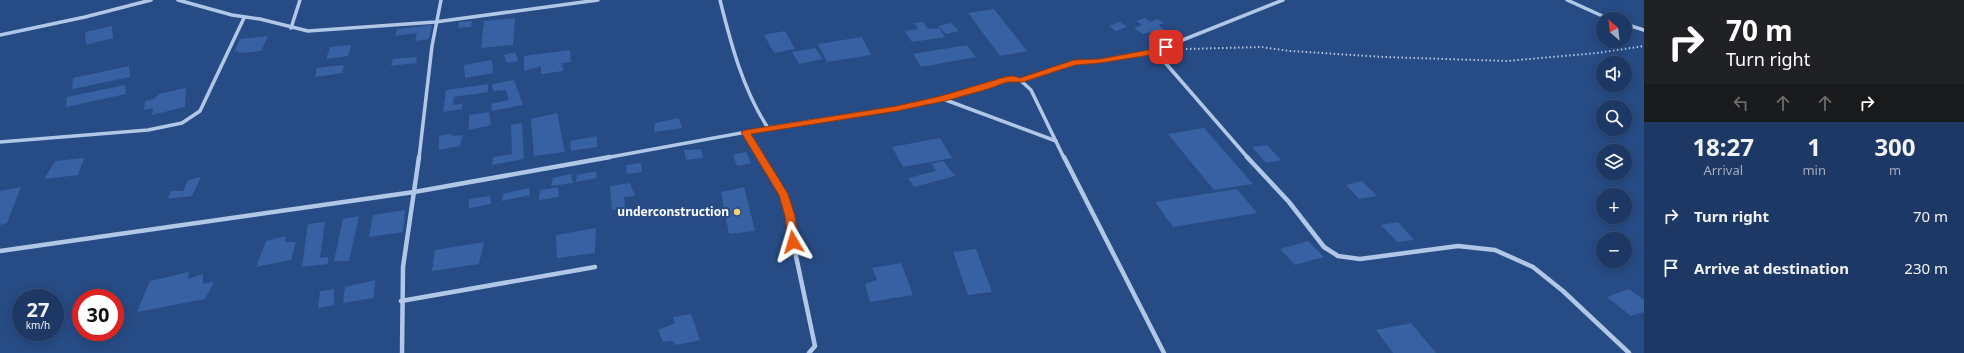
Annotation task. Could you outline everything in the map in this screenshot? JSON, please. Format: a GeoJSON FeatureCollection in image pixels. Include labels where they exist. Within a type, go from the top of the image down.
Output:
{"type":"FeatureCollection","features":[{"type":"Feature","properties":{"kind":"street"},"geometry":{"type":"LineString","coordinates":[[0,34],[85,17],[151,0]]}},
{"type":"Feature","properties":{"kind":"street"},"geometry":{"type":"LineString","coordinates":[[178,0],[244,18],[260,19],[291,28],[308,31],[435,22],[580,1],[598,0]]}},
{"type":"Feature","properties":{"kind":"street"},"geometry":{"type":"LineString","coordinates":[[291,28],[300,0]]}},
{"type":"Feature","properties":{"kind":"street"},"geometry":{"type":"LineString","coordinates":[[402,353],[401,301],[406,238],[424,124],[429,64],[435,22],[441,0]]}},
{"type":"Feature","properties":{"kind":"street"},"geometry":{"type":"LineString","coordinates":[[720,0],[732,46],[757,111],[768,128]]}},
{"type":"Feature","properties":{"kind":"street"},"geometry":{"type":"LineString","coordinates":[[1020,80],[1074,63],[1100,61],[1156,51],[1283,0]]}},
{"type":"Feature","properties":{"kind":"street"},"geometry":{"type":"LineString","coordinates":[[1567,0],[1596,13]]}},
{"type":"Feature","properties":{"kind":"street"},"geometry":{"type":"LineString","coordinates":[[0,142],[148,130],[182,122],[200,111],[244,18]]}},
{"type":"Feature","properties":{"kind":"street"},"geometry":{"type":"LineString","coordinates":[[1632,26],[1644,30]]}},
{"type":"Feature","properties":{"kind":"street"},"geometry":{"type":"LineString","coordinates":[[1156,51],[1265,177],[1289,202],[1317,240],[1330,252],[1348,258],[1360,259],[1458,246],[1495,250],[1533,267],[1562,291],[1629,353]]}},
{"type":"Feature","properties":{"kind":"street"},"geometry":{"type":"LineString","coordinates":[[0,251],[414,192],[768,128],[843,118],[942,99],[1013,78],[1020,80],[1031,90],[1082,194],[1164,353]]}},
{"type":"Feature","properties":{"kind":"street"},"geometry":{"type":"LineString","coordinates":[[942,99],[1057,141]]}},
{"type":"Feature","properties":{"kind":"street"},"geometry":{"type":"LineString","coordinates":[[746,132],[763,163],[784,194],[790,216],[793,242],[815,346],[811,352]]}},
{"type":"Feature","properties":{"kind":"street"},"geometry":{"type":"LineString","coordinates":[[401,301],[595,267]]}},
{"type":"Feature","properties":{"kind":"path"},"geometry":{"type":"LineString","coordinates":[[1185,50],[1261,47],[1290,51],[1384,57],[1507,60],[1598,53],[1644,46]]}},
{"type":"Feature","properties":{"kind":"building"},"geometry":{"type":"Polygon","coordinates":[[[994,9],[1027,51],[1000,56],[968,13],[994,9]]]}},
{"type":"Feature","properties":{"kind":"building"},"geometry":{"type":"Polygon","coordinates":[[[515,18],[513,45],[481,48],[484,21],[515,18]]]}},
{"type":"Feature","properties":{"kind":"building"},"geometry":{"type":"Polygon","coordinates":[[[1145,18],[1150,22],[1157,19],[1164,23],[1158,25],[1167,31],[1155,36],[1150,32],[1143,34],[1134,28],[1142,25],[1136,21],[1145,18]]]}},
{"type":"Feature","properties":{"kind":"building"},"geometry":{"type":"Polygon","coordinates":[[[472,21],[471,27],[458,28],[459,22],[472,21]]]}},
{"type":"Feature","properties":{"kind":"building"},"geometry":{"type":"Polygon","coordinates":[[[923,22],[928,29],[939,28],[945,37],[912,42],[905,31],[918,29],[914,23],[923,22]]]}},
{"type":"Feature","properties":{"kind":"building"},"geometry":{"type":"Polygon","coordinates":[[[1120,22],[1127,27],[1116,31],[1109,26],[1120,22]]]}},
{"type":"Feature","properties":{"kind":"building"},"geometry":{"type":"Polygon","coordinates":[[[951,23],[959,31],[946,34],[938,26],[951,23]]]}},
{"type":"Feature","properties":{"kind":"building"},"geometry":{"type":"Polygon","coordinates":[[[432,25],[429,39],[415,41],[417,33],[395,36],[397,29],[432,25]]]}},
{"type":"Feature","properties":{"kind":"building"},"geometry":{"type":"Polygon","coordinates":[[[112,26],[113,38],[86,45],[85,32],[112,26]]]}},
{"type":"Feature","properties":{"kind":"building"},"geometry":{"type":"Polygon","coordinates":[[[785,31],[795,49],[774,53],[764,35],[785,31]]]}},
{"type":"Feature","properties":{"kind":"building"},"geometry":{"type":"Polygon","coordinates":[[[268,36],[261,51],[234,52],[240,39],[268,36]]]}},
{"type":"Feature","properties":{"kind":"building"},"geometry":{"type":"Polygon","coordinates":[[[862,37],[871,55],[827,62],[818,44],[862,37]]]}},
{"type":"Feature","properties":{"kind":"building"},"geometry":{"type":"Polygon","coordinates":[[[351,45],[348,56],[326,59],[330,47],[351,45]]]}},
{"type":"Feature","properties":{"kind":"building"},"geometry":{"type":"Polygon","coordinates":[[[967,45],[976,57],[921,67],[913,54],[967,45]]]}},
{"type":"Feature","properties":{"kind":"building"},"geometry":{"type":"Polygon","coordinates":[[[815,48],[823,59],[799,64],[792,52],[815,48]]]}},
{"type":"Feature","properties":{"kind":"building"},"geometry":{"type":"Polygon","coordinates":[[[570,50],[571,62],[562,63],[563,71],[541,74],[541,66],[524,71],[524,56],[570,50]]]}},
{"type":"Feature","properties":{"kind":"building"},"geometry":{"type":"Polygon","coordinates":[[[515,52],[518,61],[507,63],[504,55],[515,52]]]}},
{"type":"Feature","properties":{"kind":"building"},"geometry":{"type":"Polygon","coordinates":[[[417,57],[416,63],[391,66],[393,59],[417,57]]]}},
{"type":"Feature","properties":{"kind":"building"},"geometry":{"type":"Polygon","coordinates":[[[492,60],[493,73],[465,78],[464,65],[492,60]]]}},
{"type":"Feature","properties":{"kind":"building"},"geometry":{"type":"Polygon","coordinates":[[[344,65],[342,73],[315,77],[317,68],[344,65]]]}},
{"type":"Feature","properties":{"kind":"building"},"geometry":{"type":"Polygon","coordinates":[[[129,66],[130,77],[72,89],[73,78],[129,66]]]}},
{"type":"Feature","properties":{"kind":"building"},"geometry":{"type":"Polygon","coordinates":[[[514,80],[523,105],[492,111],[491,104],[509,100],[506,90],[493,91],[492,84],[514,80]]]}},
{"type":"Feature","properties":{"kind":"building"},"geometry":{"type":"Polygon","coordinates":[[[488,84],[488,92],[454,97],[453,105],[462,104],[462,109],[443,112],[446,90],[488,84]]]}},
{"type":"Feature","properties":{"kind":"building"},"geometry":{"type":"Polygon","coordinates":[[[125,85],[126,94],[66,107],[67,97],[125,85]]]}},
{"type":"Feature","properties":{"kind":"building"},"geometry":{"type":"Polygon","coordinates":[[[186,88],[185,107],[152,115],[153,108],[144,110],[145,101],[154,99],[159,94],[186,88]]]}},
{"type":"Feature","properties":{"kind":"building"},"geometry":{"type":"Polygon","coordinates":[[[489,112],[491,125],[469,130],[469,115],[489,112]]]}},
{"type":"Feature","properties":{"kind":"building"},"geometry":{"type":"Polygon","coordinates":[[[557,113],[565,152],[534,156],[531,119],[557,113]]]}},
{"type":"Feature","properties":{"kind":"building"},"geometry":{"type":"Polygon","coordinates":[[[679,118],[682,128],[654,132],[655,123],[679,118]]]}},
{"type":"Feature","properties":{"kind":"building"},"geometry":{"type":"Polygon","coordinates":[[[522,123],[524,159],[492,165],[493,157],[512,154],[511,125],[522,123]]]}},
{"type":"Feature","properties":{"kind":"building"},"geometry":{"type":"Polygon","coordinates":[[[1204,128],[1253,184],[1214,190],[1168,134],[1204,128]]]}},
{"type":"Feature","properties":{"kind":"building"},"geometry":{"type":"Polygon","coordinates":[[[450,134],[453,136],[463,135],[460,146],[439,150],[439,136],[450,134]]]}},
{"type":"Feature","properties":{"kind":"building"},"geometry":{"type":"Polygon","coordinates":[[[597,136],[597,147],[571,151],[570,141],[597,136]]]}},
{"type":"Feature","properties":{"kind":"building"},"geometry":{"type":"Polygon","coordinates":[[[940,138],[952,158],[903,167],[892,147],[940,138]]]}},
{"type":"Feature","properties":{"kind":"building"},"geometry":{"type":"Polygon","coordinates":[[[1267,145],[1281,160],[1266,163],[1252,147],[1267,145]]]}},
{"type":"Feature","properties":{"kind":"building"},"geometry":{"type":"Polygon","coordinates":[[[701,149],[703,158],[686,160],[684,150],[701,149]]]}},
{"type":"Feature","properties":{"kind":"building"},"geometry":{"type":"Polygon","coordinates":[[[746,152],[751,163],[737,166],[733,155],[746,152]]]}},
{"type":"Feature","properties":{"kind":"building"},"geometry":{"type":"Polygon","coordinates":[[[84,158],[78,175],[44,179],[55,161],[84,158]]]}},
{"type":"Feature","properties":{"kind":"building"},"geometry":{"type":"Polygon","coordinates":[[[943,161],[955,176],[914,187],[908,178],[936,171],[931,164],[943,161]]]}},
{"type":"Feature","properties":{"kind":"building"},"geometry":{"type":"Polygon","coordinates":[[[641,163],[642,172],[627,174],[626,165],[641,163]]]}},
{"type":"Feature","properties":{"kind":"building"},"geometry":{"type":"Polygon","coordinates":[[[596,171],[597,178],[576,182],[577,175],[596,171]]]}},
{"type":"Feature","properties":{"kind":"building"},"geometry":{"type":"Polygon","coordinates":[[[571,174],[573,183],[551,186],[553,178],[571,174]]]}},
{"type":"Feature","properties":{"kind":"building"},"geometry":{"type":"Polygon","coordinates":[[[201,177],[192,196],[167,199],[171,191],[183,191],[188,180],[201,177]]]}},
{"type":"Feature","properties":{"kind":"building"},"geometry":{"type":"Polygon","coordinates":[[[1362,181],[1377,196],[1359,199],[1346,185],[1362,181]]]}},
{"type":"Feature","properties":{"kind":"building"},"geometry":{"type":"Polygon","coordinates":[[[630,183],[635,196],[624,197],[625,207],[612,210],[610,186],[630,183]]]}},
{"type":"Feature","properties":{"kind":"building"},"geometry":{"type":"Polygon","coordinates":[[[21,187],[7,223],[0,225],[0,191],[21,187]]]}},
{"type":"Feature","properties":{"kind":"building"},"geometry":{"type":"Polygon","coordinates":[[[558,187],[559,197],[539,200],[540,190],[558,187]]]}},
{"type":"Feature","properties":{"kind":"building","name":"underconstruction"},"geometry":{"type":"Polygon","coordinates":[[[744,187],[755,231],[729,234],[721,192],[744,187]]]}},
{"type":"Feature","properties":{"kind":"building"},"geometry":{"type":"Polygon","coordinates":[[[529,188],[530,195],[502,201],[503,194],[529,188]]]}},
{"type":"Feature","properties":{"kind":"building"},"geometry":{"type":"Polygon","coordinates":[[[1237,189],[1257,213],[1173,227],[1155,202],[1237,189]]]}},
{"type":"Feature","properties":{"kind":"building"},"geometry":{"type":"Polygon","coordinates":[[[490,196],[491,204],[469,208],[469,199],[490,196]]]}},
{"type":"Feature","properties":{"kind":"building"},"geometry":{"type":"Polygon","coordinates":[[[405,210],[403,232],[369,237],[373,215],[405,210]]]}},
{"type":"Feature","properties":{"kind":"building"},"geometry":{"type":"Polygon","coordinates":[[[359,216],[349,261],[334,261],[343,219],[359,216]]]}},
{"type":"Feature","properties":{"kind":"building"},"geometry":{"type":"Polygon","coordinates":[[[325,222],[320,258],[328,257],[328,264],[302,267],[308,224],[325,222]]]}},
{"type":"Feature","properties":{"kind":"building"},"geometry":{"type":"Polygon","coordinates":[[[1398,222],[1414,240],[1397,242],[1381,225],[1398,222]]]}},
{"type":"Feature","properties":{"kind":"building"},"geometry":{"type":"Polygon","coordinates":[[[596,228],[595,253],[557,258],[556,235],[596,228]]]}},
{"type":"Feature","properties":{"kind":"building"},"geometry":{"type":"Polygon","coordinates":[[[286,236],[285,242],[296,242],[291,260],[256,267],[266,241],[286,236]]]}},
{"type":"Feature","properties":{"kind":"building"},"geometry":{"type":"Polygon","coordinates":[[[1308,241],[1324,257],[1295,265],[1280,249],[1308,241]]]}},
{"type":"Feature","properties":{"kind":"building"},"geometry":{"type":"Polygon","coordinates":[[[484,242],[479,264],[432,271],[435,250],[484,242]]]}},
{"type":"Feature","properties":{"kind":"building"},"geometry":{"type":"Polygon","coordinates":[[[976,249],[992,292],[968,295],[953,252],[976,249]]]}},
{"type":"Feature","properties":{"kind":"building"},"geometry":{"type":"Polygon","coordinates":[[[901,263],[913,295],[870,302],[865,284],[877,280],[872,268],[901,263]]]}},
{"type":"Feature","properties":{"kind":"building"},"geometry":{"type":"Polygon","coordinates":[[[189,272],[188,279],[203,274],[203,284],[214,282],[205,299],[137,312],[150,281],[189,272]]]}},
{"type":"Feature","properties":{"kind":"building"},"geometry":{"type":"Polygon","coordinates":[[[375,280],[374,298],[343,303],[345,287],[375,280]]]}},
{"type":"Feature","properties":{"kind":"building"},"geometry":{"type":"Polygon","coordinates":[[[334,289],[334,305],[318,308],[320,291],[334,289]]]}},
{"type":"Feature","properties":{"kind":"building"},"geometry":{"type":"Polygon","coordinates":[[[1629,289],[1644,300],[1644,312],[1631,316],[1607,297],[1629,289]]]}},
{"type":"Feature","properties":{"kind":"building"},"geometry":{"type":"Polygon","coordinates":[[[691,314],[700,340],[676,345],[672,341],[663,342],[658,330],[675,323],[673,317],[691,314]]]}},
{"type":"Feature","properties":{"kind":"building"},"geometry":{"type":"Polygon","coordinates":[[[1411,323],[1436,353],[1393,353],[1376,330],[1411,323]]]}},
{"type":"Feature","properties":{"kind":"place","name":"underconstruction"},"geometry":{"type":"Point","coordinates":[737,212]}},
{"type":"Feature","properties":{"kind":"route"},"geometry":{"type":"LineString","coordinates":[[793,242],[790,216],[784,194],[751,144],[746,132],[843,118],[942,99],[1013,78],[1020,80],[1074,63],[1100,61],[1156,51],[1166,47]]}}]}
